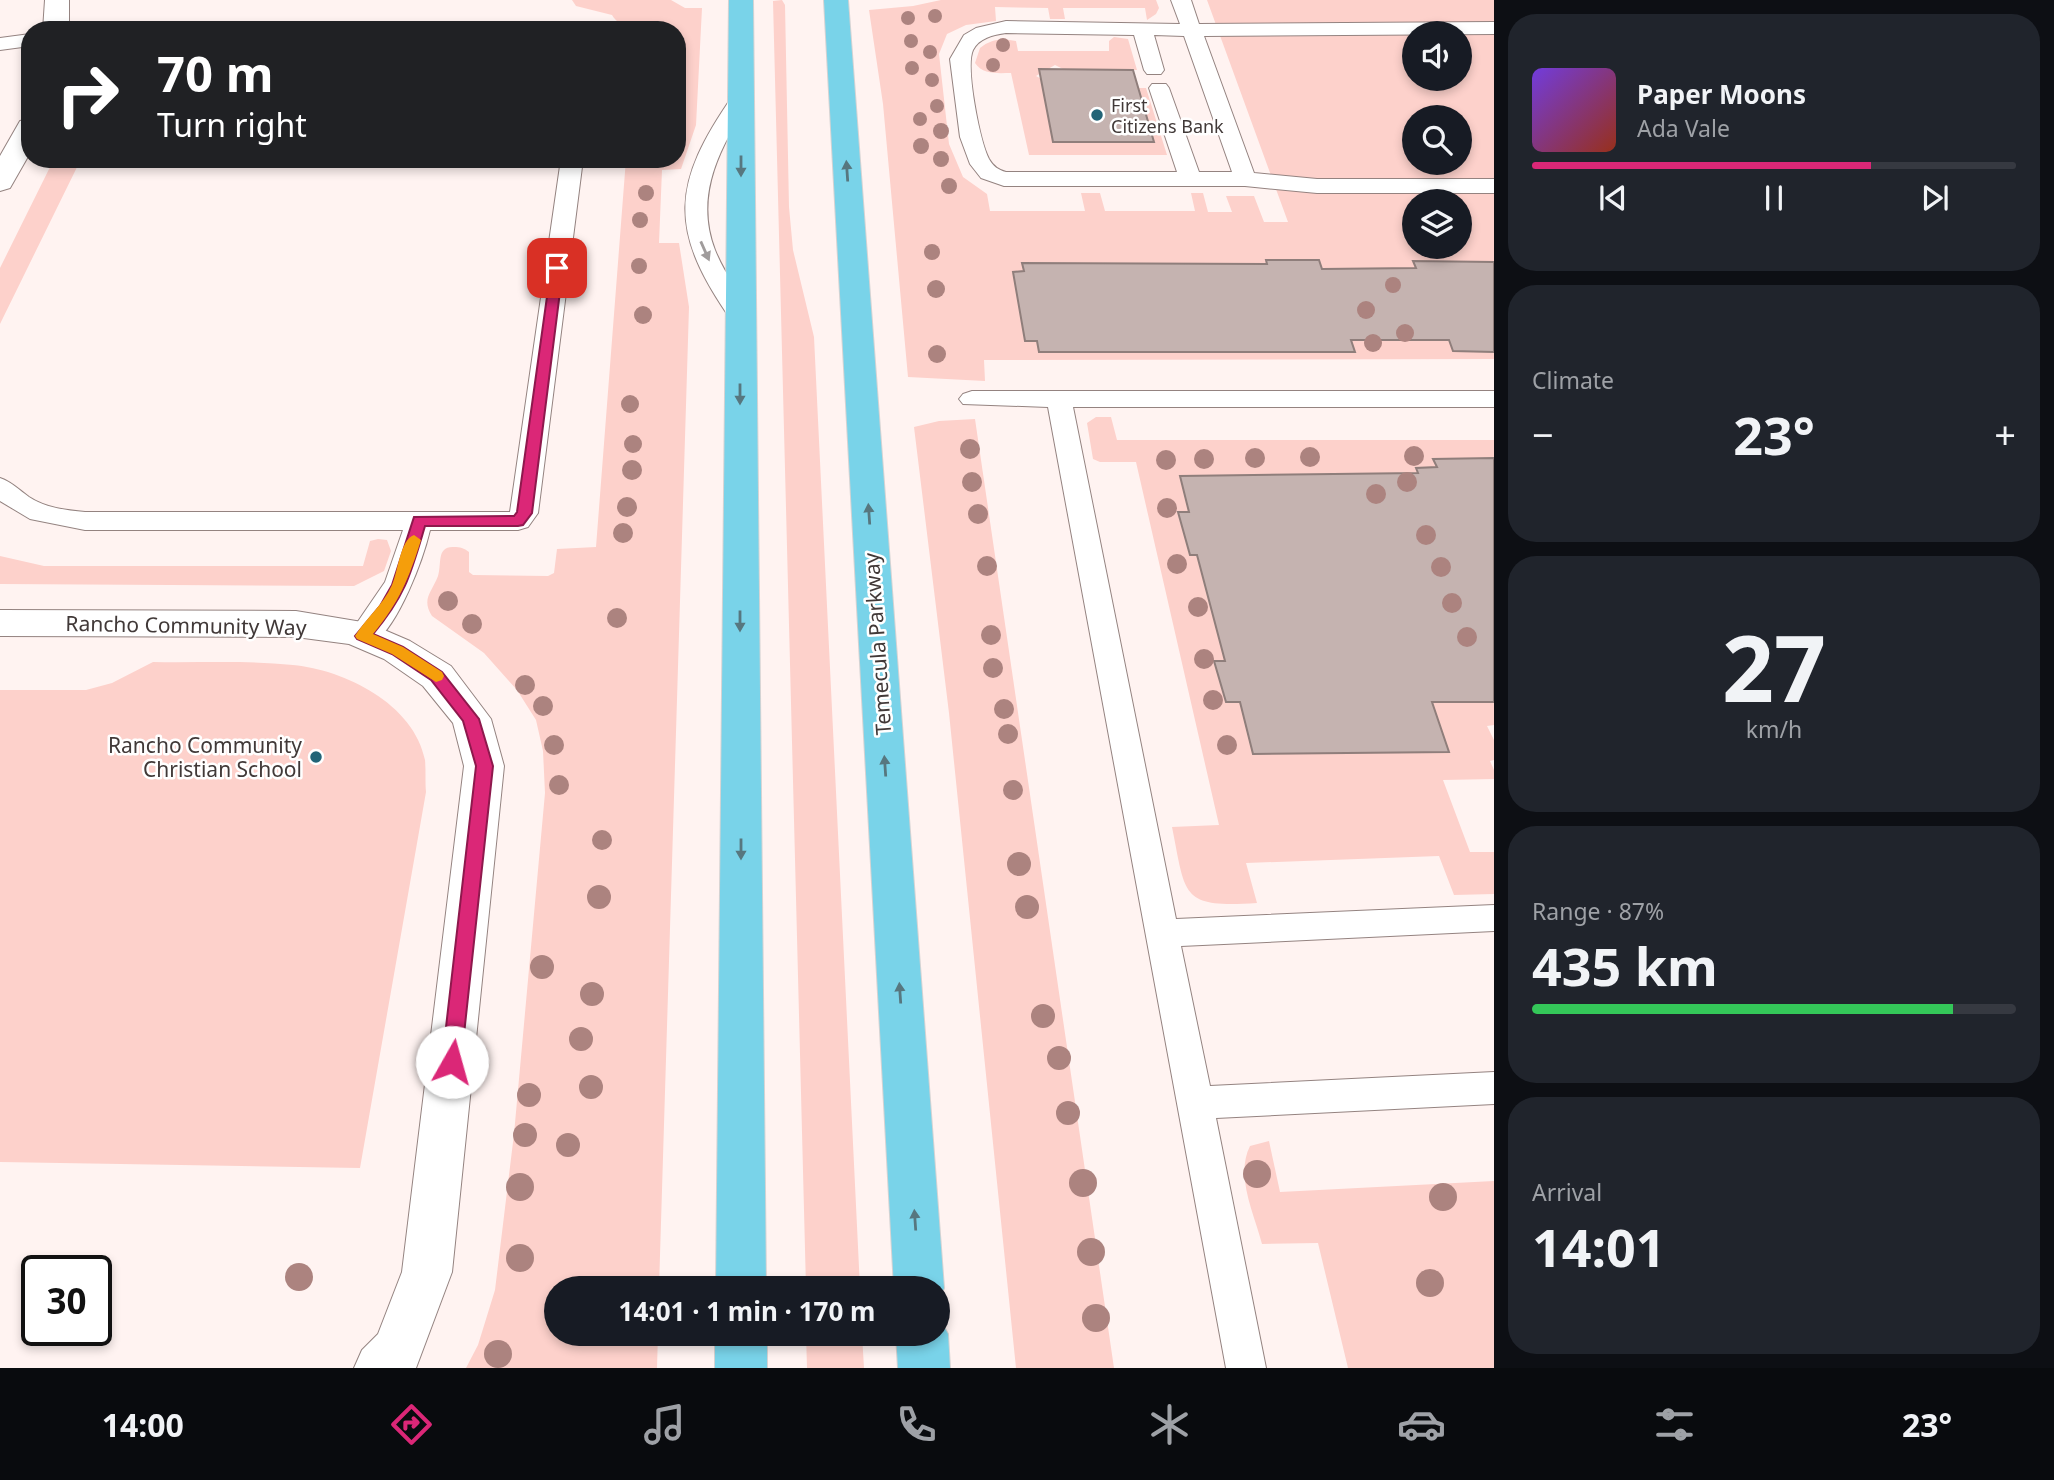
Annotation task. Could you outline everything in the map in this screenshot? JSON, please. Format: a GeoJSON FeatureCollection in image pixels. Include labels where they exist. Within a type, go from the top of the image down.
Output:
{"type":"FeatureCollection","features":[{"type":"Feature","properties":{"kind":"main road"},"geometry":{"type":"LineString","coordinates":[[741,0],[741,1276]]}},
{"type":"Feature","properties":{"kind":"main road","name":"Temecula Parkway"},"geometry":{"type":"LineString","coordinates":[[836,0],[918,1276]]}},
{"type":"Feature","properties":{"kind":"main road"},"geometry":{"type":"LineString","coordinates":[[741,1346],[741,1368]]}},
{"type":"Feature","properties":{"kind":"main road"},"geometry":{"type":"LineString","coordinates":[[923,1346],[924,1368]]}},
{"type":"Feature","properties":{"kind":"street"},"geometry":{"type":"LineString","coordinates":[[56,21],[57,0]]}},
{"type":"Feature","properties":{"kind":"street"},"geometry":{"type":"LineString","coordinates":[[0,182],[21,144]]}},
{"type":"Feature","properties":{"kind":"street","name":"Rancho Community Way"},"geometry":{"type":"LineString","coordinates":[[0,623],[296,624],[355,632],[397,650],[436,676],[471,719],[484,766],[427,1272],[397,1351],[380,1368]]}},
{"type":"Feature","properties":{"kind":"lane"},"geometry":{"type":"LineString","coordinates":[[1181,0],[1245,178]]}},
{"type":"Feature","properties":{"kind":"lane"},"geometry":{"type":"LineString","coordinates":[[1494,27],[1192,30],[1006,27],[975,35],[964,44],[960,59],[973,149],[979,163],[990,174],[1004,179],[1245,178],[1317,186],[1494,186]]}},
{"type":"Feature","properties":{"kind":"lane"},"geometry":{"type":"LineString","coordinates":[[1142,29],[1190,179]]}},
{"type":"Feature","properties":{"kind":"lane"},"geometry":{"type":"LineString","coordinates":[[0,44],[21,41]]}},
{"type":"Feature","properties":{"kind":"lane"},"geometry":{"type":"LineString","coordinates":[[0,487],[15,501],[45,517],[85,521],[518,521],[524,513],[571,168]]}},
{"type":"Feature","properties":{"kind":"lane"},"geometry":{"type":"LineString","coordinates":[[972,399],[1494,399]]}},
{"type":"Feature","properties":{"kind":"lane"},"geometry":{"type":"LineString","coordinates":[[1059,399],[1246,1368]]}},
{"type":"Feature","properties":{"kind":"lane"},"geometry":{"type":"LineString","coordinates":[[363,636],[385,610],[400,585],[419,521]]}},
{"type":"Feature","properties":{"kind":"lane"},"geometry":{"type":"LineString","coordinates":[[1163,933],[1494,918]]}},
{"type":"Feature","properties":{"kind":"lane"},"geometry":{"type":"LineString","coordinates":[[1196,1103],[1494,1088]]}},
{"type":"Feature","properties":{"kind":"shaded area"},"geometry":{"type":"Polygon","coordinates":[[[572,0],[671,0],[685,8],[702,8],[696,125],[686,154],[686,21],[617,21],[612,15],[576,6],[572,0]]]}},
{"type":"Feature","properties":{"kind":"shaded area"},"geometry":{"type":"Polygon","coordinates":[[[782,0],[785,5],[789,207],[793,250],[814,337],[859,1276],[806,1276],[773,1],[782,0]]]}},
{"type":"Feature","properties":{"kind":"shaded area"},"geometry":{"type":"Polygon","coordinates":[[[941,0],[1156,0],[1159,8],[1156,14],[1147,20],[1145,8],[1063,8],[1065,19],[1050,19],[1048,8],[995,7],[996,21],[966,25],[947,34],[939,54],[949,144],[963,177],[987,194],[990,211],[1085,211],[1081,193],[1100,193],[1105,211],[1195,211],[1191,193],[1203,193],[1208,212],[1232,212],[1226,196],[1254,196],[1264,222],[1288,222],[1207,0],[1494,0],[1494,359],[984,360],[985,381],[908,377],[883,104],[869,10],[941,0]],[[1267,260],[1267,264],[1180,264],[1166,272],[1163,263],[1023,263],[1024,271],[1013,272],[1025,341],[1037,341],[1040,352],[1354,352],[1351,341],[1362,340],[1335,270],[1322,269],[1318,260],[1267,260]]]}},
{"type":"Feature","properties":{"kind":"shaded area"},"geometry":{"type":"Polygon","coordinates":[[[1114,37],[1128,39],[1137,70],[1063,69],[1055,65],[1036,76],[1051,84],[1043,89],[1053,141],[1154,141],[1138,88],[1146,88],[1167,155],[1029,155],[1011,73],[991,72],[978,67],[975,63],[980,48],[993,41],[1006,40],[1016,41],[1018,51],[1109,51],[1109,41],[1114,37]]]}},
{"type":"Feature","properties":{"kind":"shaded area"},"geometry":{"type":"Polygon","coordinates":[[[50,168],[77,168],[0,324],[0,268],[50,168]]]}},
{"type":"Feature","properties":{"kind":"shaded area"},"geometry":{"type":"Polygon","coordinates":[[[625,168],[681,168],[662,170],[659,243],[679,243],[689,307],[659,1276],[544,1276],[544,1346],[658,1346],[657,1368],[466,1368],[478,1345],[495,1290],[514,1134],[545,793],[543,751],[536,720],[517,690],[484,653],[432,616],[427,600],[438,576],[442,553],[448,547],[469,552],[469,572],[473,575],[548,576],[554,573],[557,549],[596,547],[625,168]]]}},
{"type":"Feature","properties":{"kind":"shaded area"},"geometry":{"type":"Polygon","coordinates":[[[1096,417],[1111,417],[1117,440],[1494,440],[1494,725],[1487,726],[1494,740],[1494,760],[1490,761],[1494,779],[1443,780],[1470,852],[1494,852],[1494,894],[1454,895],[1439,856],[1246,863],[1257,903],[1213,903],[1191,893],[1180,869],[1172,827],[1219,825],[1136,462],[1100,462],[1093,459],[1087,423],[1096,417]]]}},
{"type":"Feature","properties":{"kind":"shaded area"},"geometry":{"type":"Polygon","coordinates":[[[975,419],[1114,1368],[1016,1368],[949,713],[914,427],[939,421],[975,419]]]}},
{"type":"Feature","properties":{"kind":"shaded area"},"geometry":{"type":"Polygon","coordinates":[[[387,540],[391,551],[384,571],[354,586],[0,584],[0,556],[44,566],[363,566],[370,541],[387,540]]]}},
{"type":"Feature","properties":{"kind":"shaded area"},"geometry":{"type":"Polygon","coordinates":[[[153,662],[276,663],[334,674],[355,682],[392,707],[407,722],[418,740],[425,760],[426,792],[360,1168],[0,1162],[0,690],[86,690],[112,683],[153,662]]]}},
{"type":"Feature","properties":{"kind":"shaded area"},"geometry":{"type":"Polygon","coordinates":[[[1269,1141],[1280,1192],[1494,1181],[1494,1368],[1348,1368],[1318,1243],[1262,1244],[1247,1195],[1244,1170],[1250,1146],[1269,1141]]]}},
{"type":"Feature","properties":{"kind":"shaded area"},"geometry":{"type":"Polygon","coordinates":[[[806,1346],[863,1346],[864,1368],[807,1368],[806,1346]]]}},
{"type":"Feature","properties":{"kind":"building","name":"First Citizens Bank"},"geometry":{"type":"Polygon","coordinates":[[[1039,69],[1133,70],[1154,142],[1053,142],[1039,69]]]}},
{"type":"Feature","properties":{"kind":"building"},"geometry":{"type":"Polygon","coordinates":[[[1266,260],[1319,260],[1322,269],[1416,268],[1413,261],[1494,262],[1494,352],[1453,351],[1449,340],[1351,340],[1355,352],[1039,352],[1037,341],[1025,341],[1013,272],[1024,271],[1022,263],[1267,264],[1266,260]]]}},
{"type":"Feature","properties":{"kind":"building"},"geometry":{"type":"Polygon","coordinates":[[[1494,458],[1494,702],[1432,702],[1449,752],[1253,754],[1240,702],[1226,702],[1214,661],[1225,661],[1197,555],[1190,555],[1178,512],[1189,512],[1180,476],[1418,473],[1416,468],[1437,467],[1433,459],[1494,458]]]}},
{"type":"Feature","properties":{"kind":"slow traffic"},"geometry":{"type":"LineString","coordinates":[[414,540],[400,585],[385,610],[363,636],[397,650],[436,676]]}},
{"type":"Feature","properties":{"kind":"place","name":"First Citizens Bank"},"geometry":{"type":"Point","coordinates":[1097,115]}},
{"type":"Feature","properties":{"kind":"place","name":"Rancho Community Christian School"},"geometry":{"type":"Point","coordinates":[316,757]}},
{"type":"Feature","properties":{"kind":"route"},"geometry":{"type":"LineString","coordinates":[[452,1062],[484,766],[471,719],[436,676],[397,650],[363,636],[385,610],[400,585],[419,521],[518,521],[524,513],[557,268]]}}]}
